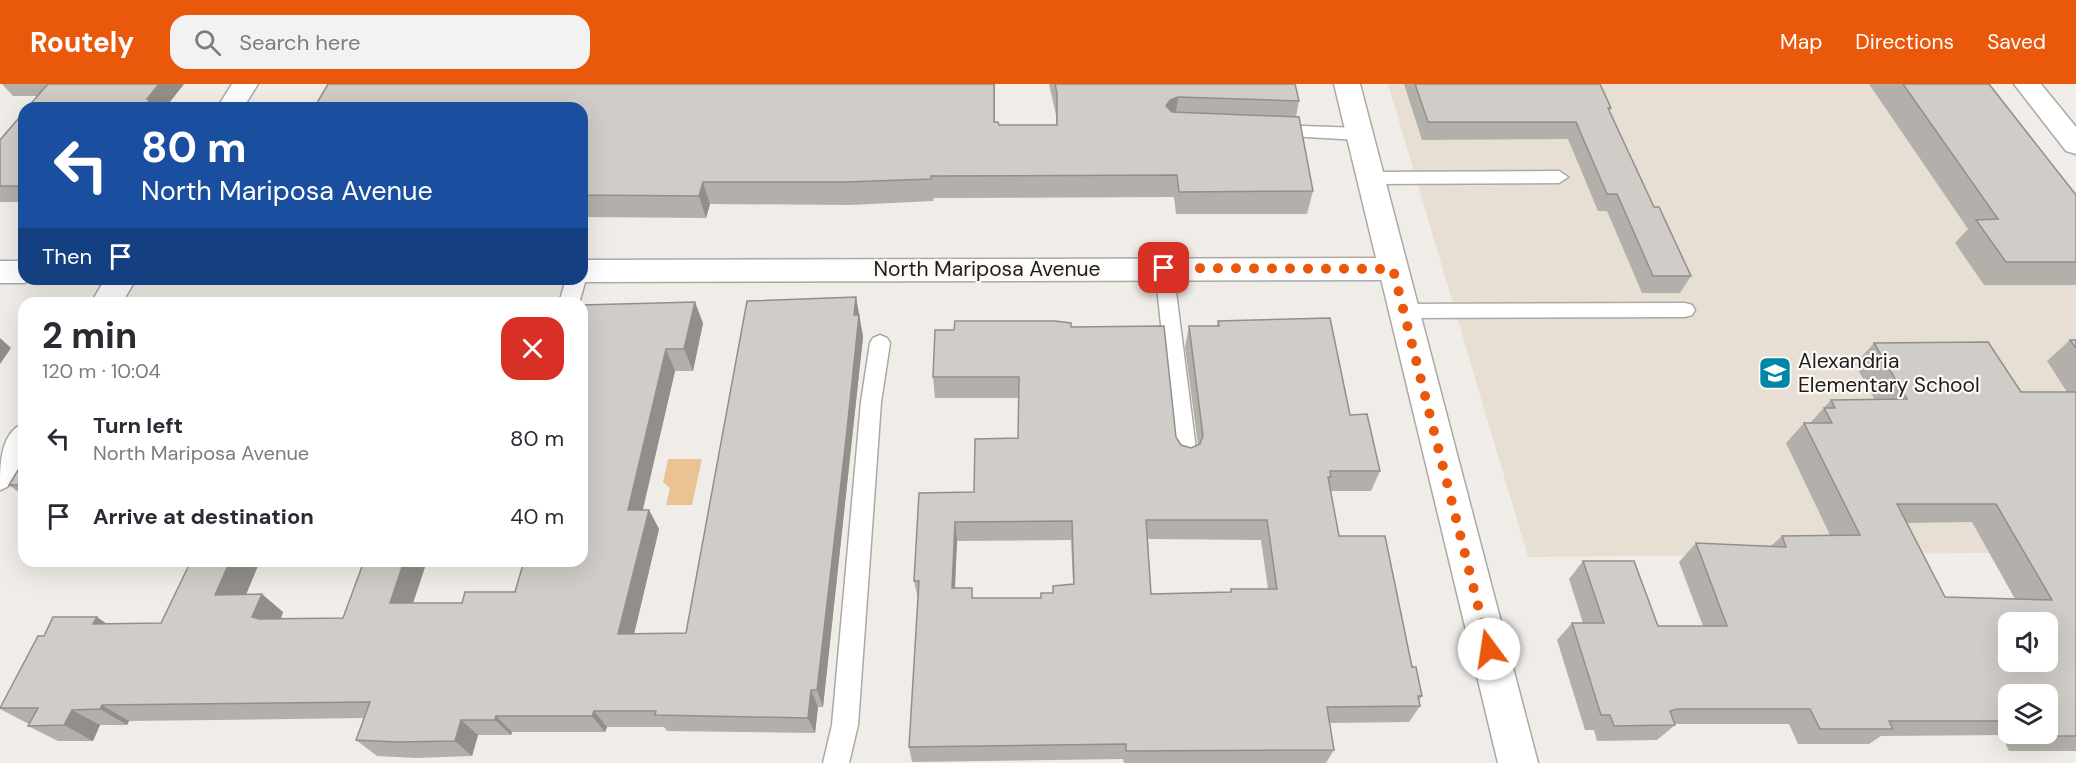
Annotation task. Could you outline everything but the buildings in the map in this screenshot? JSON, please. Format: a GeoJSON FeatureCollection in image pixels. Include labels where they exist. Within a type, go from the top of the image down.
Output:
{"type":"FeatureCollection","features":[{"type":"Feature","properties":{"kind":"street"},"geometry":{"type":"LineString","coordinates":[[234,102],[245,84]]}},
{"type":"Feature","properties":{"kind":"street"},"geometry":{"type":"LineString","coordinates":[[1347,84],[1518,763]]}},
{"type":"Feature","properties":{"kind":"street"},"geometry":{"type":"LineString","coordinates":[[2027,84],[2076,145]]}},
{"type":"Feature","properties":{"kind":"street","name":"North Mariposa Avenue"},"geometry":{"type":"LineString","coordinates":[[588,271],[1393,269]]}},
{"type":"Feature","properties":{"kind":"street"},"geometry":{"type":"LineString","coordinates":[[0,272],[18,272]]}},
{"type":"Feature","properties":{"kind":"street"},"geometry":{"type":"LineString","coordinates":[[0,476],[18,447]]}},
{"type":"Feature","properties":{"kind":"lane"},"geometry":{"type":"LineString","coordinates":[[1253,130],[1360,134]]}},
{"type":"Feature","properties":{"kind":"lane"},"geometry":{"type":"LineString","coordinates":[[1371,178],[1559,177]]}},
{"type":"Feature","properties":{"kind":"lane"},"geometry":{"type":"LineString","coordinates":[[1164,268],[1186,457]]}},
{"type":"Feature","properties":{"kind":"lane"},"geometry":{"type":"LineString","coordinates":[[1405,311],[1685,310]]}},
{"type":"Feature","properties":{"kind":"lane"},"geometry":{"type":"LineString","coordinates":[[836,763],[845,725],[872,402],[880,343]]}},
{"type":"Feature","properties":{"kind":"shaded area","name":"Alexandria Elementary School"},"geometry":{"type":"Polygon","coordinates":[[[1388,84],[1990,84],[2076,194],[2076,552],[1528,557],[1388,84]]]}},
{"type":"Feature","properties":{"kind":"shaded area"},"geometry":{"type":"Polygon","coordinates":[[[668,459],[702,459],[692,505],[666,505],[670,488],[663,482],[668,459]]]}},
{"type":"Feature","properties":{"kind":"place","name":"Alexandria Elementary School"},"geometry":{"type":"Point","coordinates":[1775,373]}},
{"type":"Feature","properties":{"kind":"route"},"geometry":{"type":"LineString","coordinates":[[1164,268],[1393,269],[1489,649]]}}]}
